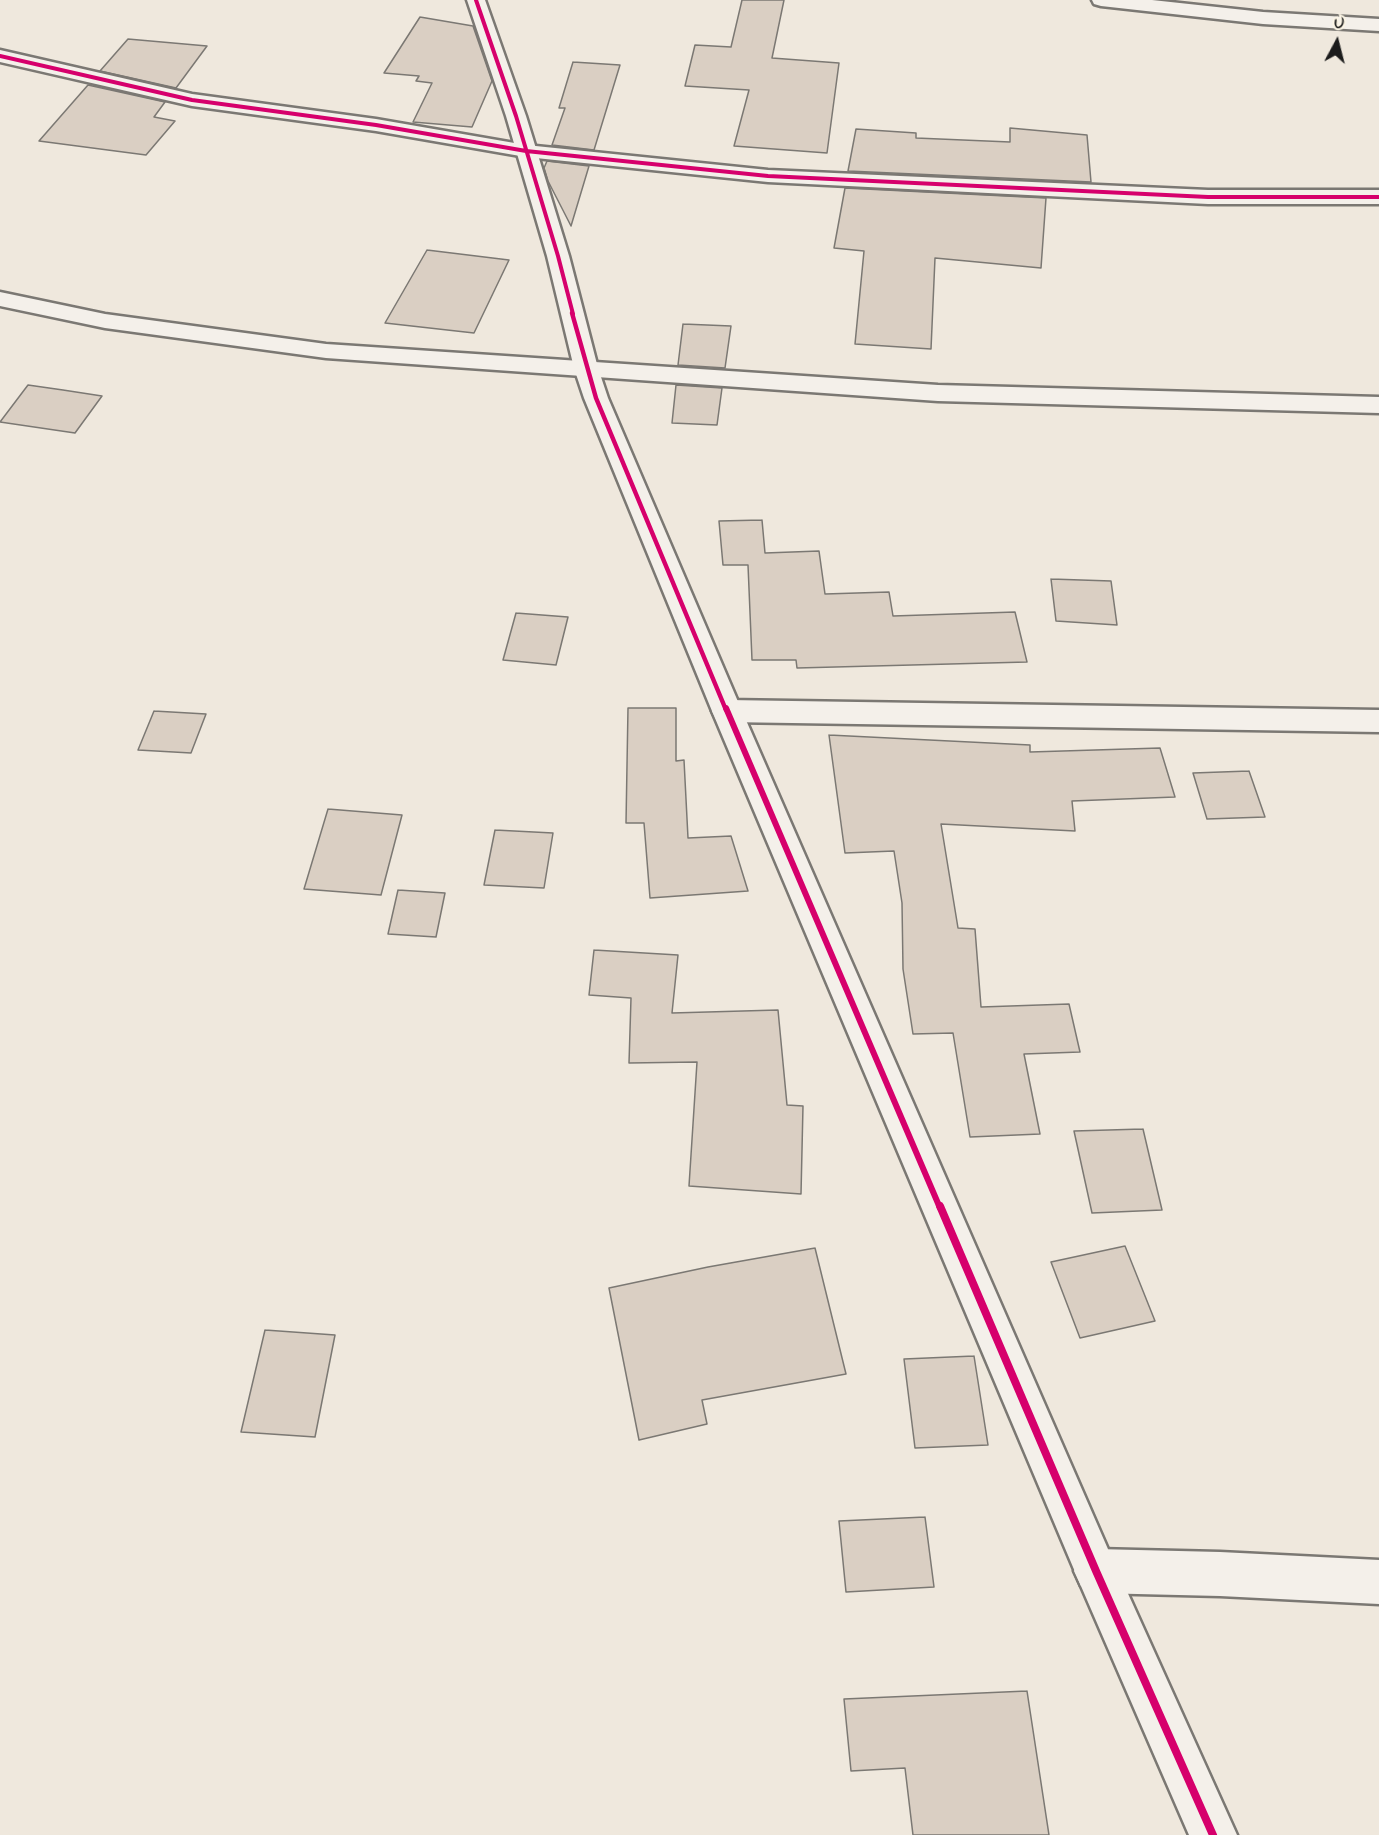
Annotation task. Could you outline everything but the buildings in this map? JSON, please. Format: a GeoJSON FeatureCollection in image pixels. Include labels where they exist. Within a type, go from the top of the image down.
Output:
{"type":"FeatureCollection","features":[{"type":"Feature","properties":{"kind":"street"},"geometry":{"type":"LineString","coordinates":[[476,0],[558,256],[586,368],[596,398],[727,711],[1096,1571],[1213,1835]]}},
{"type":"Feature","properties":{"kind":"street"},"geometry":{"type":"LineString","coordinates":[[1101,0],[1263,18],[1379,25]]}},
{"type":"Feature","properties":{"kind":"street"},"geometry":{"type":"LineString","coordinates":[[0,56],[192,100],[376,125],[526,151],[768,176],[1208,198],[1379,197]]}},
{"type":"Feature","properties":{"kind":"street"},"geometry":{"type":"LineString","coordinates":[[0,298],[105,321],[326,351],[938,393],[1379,405]]}},
{"type":"Feature","properties":{"kind":"street"},"geometry":{"type":"LineString","coordinates":[[727,711],[1379,721]]}},
{"type":"Feature","properties":{"kind":"street"},"geometry":{"type":"LineString","coordinates":[[1096,1571],[1220,1574],[1379,1582]]}},
{"type":"Feature","properties":{"kind":"cycle path"},"geometry":{"type":"LineString","coordinates":[[476,0],[516,116],[558,256],[586,368],[596,398],[727,711],[1096,1571],[1213,1835]]}},
{"type":"Feature","properties":{"kind":"cycle path"},"geometry":{"type":"LineString","coordinates":[[0,56],[192,100],[376,125],[526,151],[768,176],[1208,197],[1379,197]]}}]}
